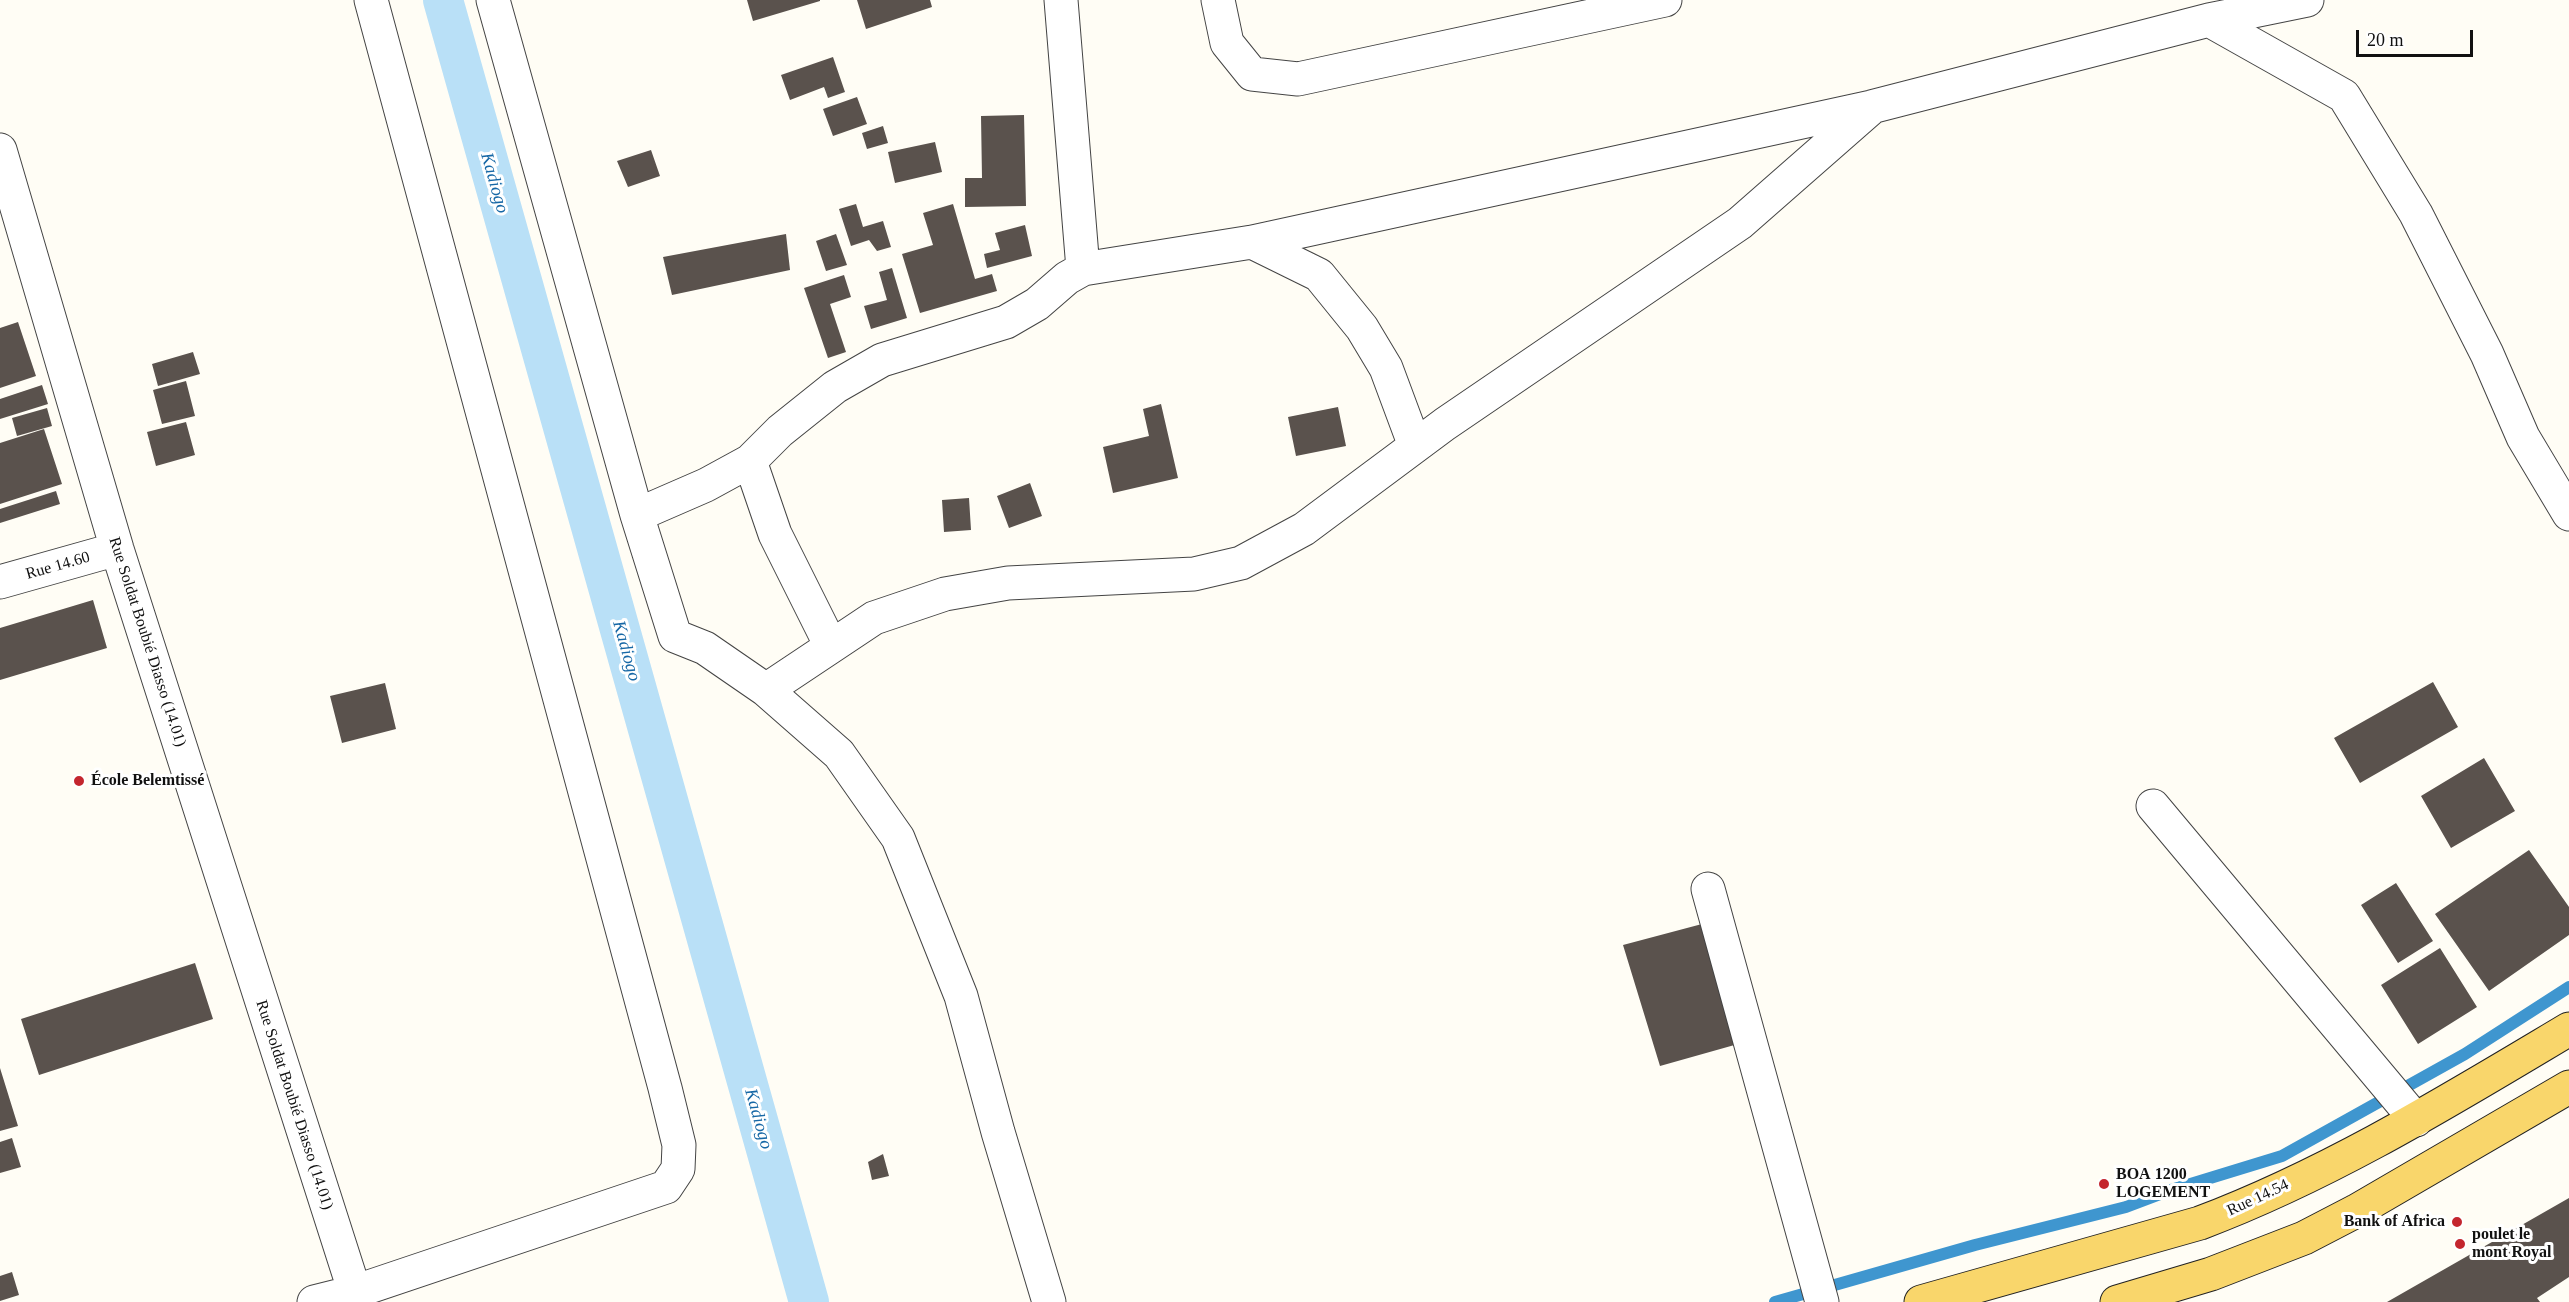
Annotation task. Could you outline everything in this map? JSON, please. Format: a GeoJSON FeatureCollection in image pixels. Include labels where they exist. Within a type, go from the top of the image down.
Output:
{"type":"FeatureCollection","features":[{"type":"Feature","properties":{"kind":"main road","name":"Rue 14.54"},"geometry":{"type":"LineString","coordinates":[[1920,1302],[2200,1223],[2237,1209],[2416,1120],[2569,1029]]}},
{"type":"Feature","properties":{"kind":"main road"},"geometry":{"type":"LineString","coordinates":[[2117,1302],[2211,1274],[2304,1238],[2356,1211],[2569,1087]]}},
{"type":"Feature","properties":{"kind":"street"},"geometry":{"type":"LineString","coordinates":[[314,1302],[356,1297],[666,1187],[678,1168],[679,1144],[662,1077],[371,0]]}},
{"type":"Feature","properties":{"kind":"street"},"geometry":{"type":"LineString","coordinates":[[493,0],[637,515],[675,636],[705,648],[766,690],[839,754],[898,838],[961,996],[998,1132],[1049,1302]]}},
{"type":"Feature","properties":{"kind":"street"},"geometry":{"type":"LineString","coordinates":[[1061,0],[1083,269]]}},
{"type":"Feature","properties":{"kind":"street"},"geometry":{"type":"LineString","coordinates":[[1218,0],[1227,43],[1252,74],[1298,79],[1665,0]]}},
{"type":"Feature","properties":{"kind":"street"},"geometry":{"type":"LineString","coordinates":[[637,515],[706,486],[750,461],[780,431],[835,387],[882,360],[1006,322],[1037,304],[1067,278],[1083,269],[1252,242],[1871,107],[2209,20],[2307,0]]}},
{"type":"Feature","properties":{"kind":"street"},"geometry":{"type":"LineString","coordinates":[[2209,20],[2344,96],[2416,214],[2487,354],[2523,437],[2569,514]]}},
{"type":"Feature","properties":{"kind":"street"},"geometry":{"type":"LineString","coordinates":[[766,690],[874,618],[945,594],[1008,583],[1194,574],[1241,562],[1304,529],[1415,446],[1740,223],[1871,107]]}},
{"type":"Feature","properties":{"kind":"street","name":"Rue Soldat Boubié Diasso (14.01)"},"geometry":{"type":"LineString","coordinates":[[0,150],[9,213],[356,1297]]}},
{"type":"Feature","properties":{"kind":"street"},"geometry":{"type":"LineString","coordinates":[[1252,242],[1319,275],[1362,328],[1386,368],[1415,446]]}},
{"type":"Feature","properties":{"kind":"street"},"geometry":{"type":"LineString","coordinates":[[750,461],[775,534],[831,646]]}},
{"type":"Feature","properties":{"kind":"street","name":"Rue 14.60"},"geometry":{"type":"LineString","coordinates":[[0,582],[117,549]]}},
{"type":"Feature","properties":{"kind":"street"},"geometry":{"type":"LineString","coordinates":[[2153,806],[2416,1120]]}},
{"type":"Feature","properties":{"kind":"street"},"geometry":{"type":"LineString","coordinates":[[1708,889],[1822,1302]]}},
{"type":"Feature","properties":{"kind":"building"},"geometry":{"type":"Polygon","coordinates":[[[747,0],[820,0],[820,1],[753,21],[747,0]]]}},
{"type":"Feature","properties":{"kind":"building"},"geometry":{"type":"Polygon","coordinates":[[[857,0],[930,0],[932,7],[866,29],[857,0]]]}},
{"type":"Feature","properties":{"kind":"building"},"geometry":{"type":"Polygon","coordinates":[[[833,57],[845,92],[828,98],[824,87],[790,100],[781,75],[833,57]]]}},
{"type":"Feature","properties":{"kind":"building"},"geometry":{"type":"Polygon","coordinates":[[[857,97],[867,124],[833,136],[823,109],[857,97]]]}},
{"type":"Feature","properties":{"kind":"building"},"geometry":{"type":"Polygon","coordinates":[[[1024,115],[1026,206],[965,207],[965,178],[982,178],[981,116],[1024,115]]]}},
{"type":"Feature","properties":{"kind":"building"},"geometry":{"type":"Polygon","coordinates":[[[883,126],[888,143],[867,149],[862,133],[883,126]]]}},
{"type":"Feature","properties":{"kind":"building"},"geometry":{"type":"Polygon","coordinates":[[[935,142],[942,172],[895,183],[888,152],[935,142]]]}},
{"type":"Feature","properties":{"kind":"building"},"geometry":{"type":"Polygon","coordinates":[[[651,150],[660,176],[628,187],[617,161],[651,150]]]}},
{"type":"Feature","properties":{"kind":"building"},"geometry":{"type":"Polygon","coordinates":[[[856,204],[863,227],[883,221],[891,247],[877,251],[869,240],[851,246],[839,209],[856,204]]]}},
{"type":"Feature","properties":{"kind":"building"},"geometry":{"type":"Polygon","coordinates":[[[953,204],[975,279],[992,274],[997,291],[920,313],[902,254],[933,245],[923,213],[953,204]]]}},
{"type":"Feature","properties":{"kind":"building"},"geometry":{"type":"Polygon","coordinates":[[[1025,225],[1032,256],[987,268],[984,254],[1000,250],[995,233],[1025,225]]]}},
{"type":"Feature","properties":{"kind":"building"},"geometry":{"type":"Polygon","coordinates":[[[786,234],[790,270],[672,295],[663,257],[786,234]]]}},
{"type":"Feature","properties":{"kind":"building"},"geometry":{"type":"Polygon","coordinates":[[[836,234],[847,265],[826,271],[816,241],[836,234]]]}},
{"type":"Feature","properties":{"kind":"building"},"geometry":{"type":"Polygon","coordinates":[[[892,268],[907,318],[871,329],[864,306],[887,300],[879,272],[892,268]]]}},
{"type":"Feature","properties":{"kind":"building"},"geometry":{"type":"Polygon","coordinates":[[[844,275],[851,297],[830,304],[846,352],[828,358],[804,288],[844,275]]]}},
{"type":"Feature","properties":{"kind":"building"},"geometry":{"type":"Polygon","coordinates":[[[18,322],[36,376],[0,388],[0,328],[18,322]]]}},
{"type":"Feature","properties":{"kind":"building"},"geometry":{"type":"Polygon","coordinates":[[[193,352],[200,374],[158,386],[152,364],[193,352]]]}},
{"type":"Feature","properties":{"kind":"building"},"geometry":{"type":"Polygon","coordinates":[[[186,381],[195,416],[162,424],[153,390],[186,381]]]}},
{"type":"Feature","properties":{"kind":"building"},"geometry":{"type":"Polygon","coordinates":[[[42,385],[48,404],[0,419],[0,399],[42,385]]]}},
{"type":"Feature","properties":{"kind":"building"},"geometry":{"type":"Polygon","coordinates":[[[1161,404],[1178,478],[1113,493],[1103,447],[1149,436],[1143,409],[1161,404]]]}},
{"type":"Feature","properties":{"kind":"building"},"geometry":{"type":"Polygon","coordinates":[[[1338,407],[1346,446],[1296,456],[1288,417],[1338,407]]]}},
{"type":"Feature","properties":{"kind":"building"},"geometry":{"type":"Polygon","coordinates":[[[47,408],[52,426],[17,436],[12,418],[47,408]]]}},
{"type":"Feature","properties":{"kind":"building"},"geometry":{"type":"Polygon","coordinates":[[[186,422],[195,455],[156,466],[147,432],[186,422]]]}},
{"type":"Feature","properties":{"kind":"building"},"geometry":{"type":"Polygon","coordinates":[[[44,429],[62,484],[0,504],[0,443],[44,429]]]}},
{"type":"Feature","properties":{"kind":"building"},"geometry":{"type":"Polygon","coordinates":[[[1030,483],[1042,516],[1009,528],[997,496],[1030,483]]]}},
{"type":"Feature","properties":{"kind":"building"},"geometry":{"type":"Polygon","coordinates":[[[56,491],[60,504],[0,523],[0,509],[56,491]]]}},
{"type":"Feature","properties":{"kind":"building"},"geometry":{"type":"Polygon","coordinates":[[[969,498],[971,530],[944,532],[942,500],[969,498]]]}},
{"type":"Feature","properties":{"kind":"building"},"geometry":{"type":"Polygon","coordinates":[[[93,600],[107,648],[0,680],[0,628],[93,600]]]}},
{"type":"Feature","properties":{"kind":"building"},"geometry":{"type":"Polygon","coordinates":[[[2433,682],[2458,727],[2360,783],[2334,738],[2433,682]]]}},
{"type":"Feature","properties":{"kind":"building"},"geometry":{"type":"Polygon","coordinates":[[[385,683],[396,729],[342,743],[330,696],[385,683]]]}},
{"type":"Feature","properties":{"kind":"building"},"geometry":{"type":"Polygon","coordinates":[[[2484,758],[2515,811],[2451,848],[2421,796],[2484,758]]]}},
{"type":"Feature","properties":{"kind":"building"},"geometry":{"type":"Polygon","coordinates":[[[2529,850],[2569,907],[2569,935],[2489,991],[2435,914],[2529,850]]]}},
{"type":"Feature","properties":{"kind":"building"},"geometry":{"type":"Polygon","coordinates":[[[2396,883],[2433,941],[2398,963],[2361,905],[2396,883]]]}},
{"type":"Feature","properties":{"kind":"building"},"geometry":{"type":"Polygon","coordinates":[[[1702,924],[1738,1044],[1660,1066],[1623,945],[1702,924]]]}},
{"type":"Feature","properties":{"kind":"building"},"geometry":{"type":"Polygon","coordinates":[[[2440,948],[2477,1007],[2418,1044],[2381,985],[2440,948]]]}},
{"type":"Feature","properties":{"kind":"building"},"geometry":{"type":"Polygon","coordinates":[[[195,963],[213,1019],[39,1075],[21,1019],[195,963]]]}},
{"type":"Feature","properties":{"kind":"building"},"geometry":{"type":"Polygon","coordinates":[[[0,1068],[18,1126],[0,1131],[0,1068]]]}},
{"type":"Feature","properties":{"kind":"building"},"geometry":{"type":"Polygon","coordinates":[[[12,1138],[21,1167],[0,1173],[0,1142],[12,1138]]]}},
{"type":"Feature","properties":{"kind":"building"},"geometry":{"type":"Polygon","coordinates":[[[883,1154],[889,1176],[872,1180],[868,1162],[883,1154]]]}},
{"type":"Feature","properties":{"kind":"building"},"geometry":{"type":"Polygon","coordinates":[[[2569,1198],[2569,1277],[2537,1298],[2540,1302],[2387,1302],[2569,1198]]]}},
{"type":"Feature","properties":{"kind":"building"},"geometry":{"type":"Polygon","coordinates":[[[12,1272],[19,1295],[0,1301],[0,1276],[12,1272]]]}},
{"type":"Feature","properties":{"kind":"waterway","name":"Kadiogo"},"geometry":{"type":"LineString","coordinates":[[443,0],[809,1302]]}},
{"type":"Feature","properties":{"kind":"waterway"},"geometry":{"type":"LineString","coordinates":[[1775,1302],[1975,1245],[2126,1207],[2171,1190],[2282,1156],[2465,1054],[2569,987]]}},
{"type":"Feature","properties":{"kind":"place","name":"École Belemtissé"},"geometry":{"type":"Point","coordinates":[79,781]}},
{"type":"Feature","properties":{"kind":"place","name":"BOA 1200 LOGEMENT"},"geometry":{"type":"Point","coordinates":[2104,1184]}},
{"type":"Feature","properties":{"kind":"place","name":"Bank of Africa"},"geometry":{"type":"Point","coordinates":[2457,1222]}},
{"type":"Feature","properties":{"kind":"place","name":"poulet le mont Royal"},"geometry":{"type":"Point","coordinates":[2460,1244]}}]}
